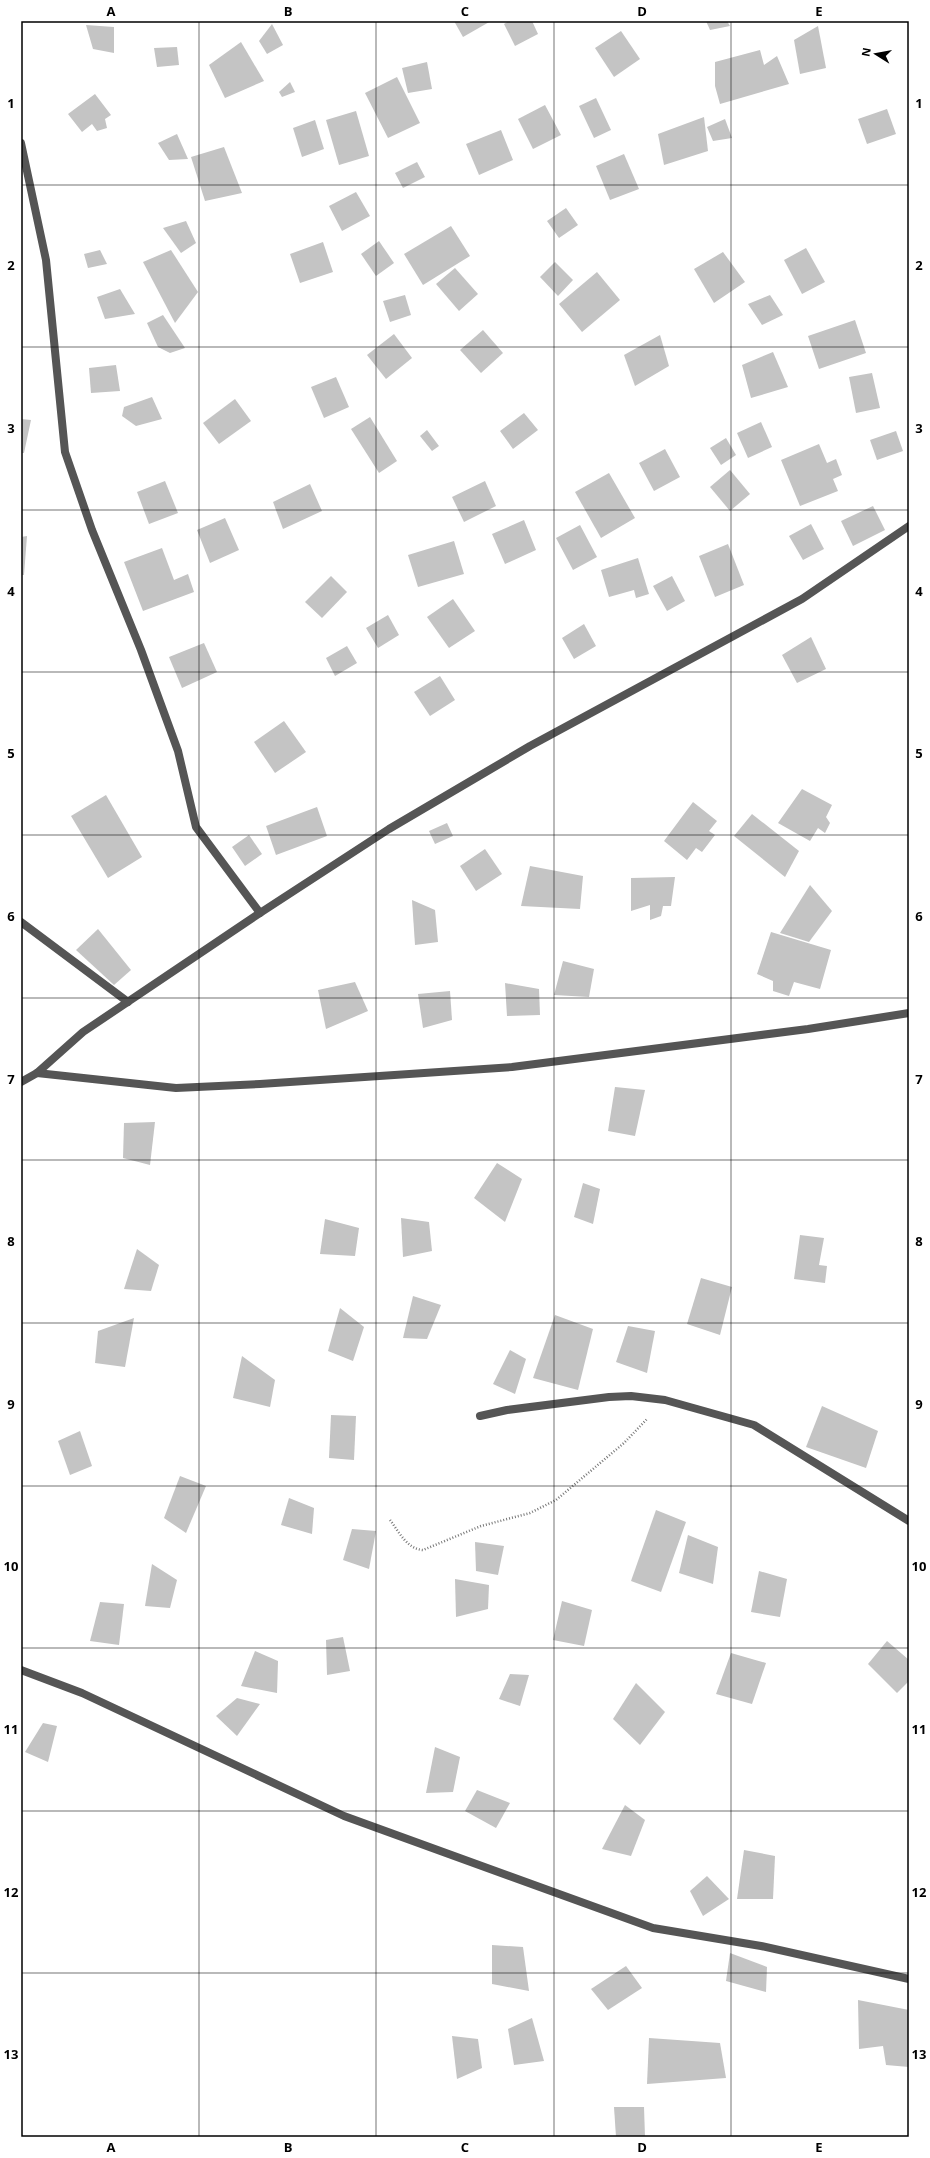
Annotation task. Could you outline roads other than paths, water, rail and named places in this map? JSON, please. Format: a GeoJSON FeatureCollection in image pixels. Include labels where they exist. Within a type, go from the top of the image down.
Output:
{"type":"FeatureCollection","features":[{"type":"Feature","properties":{"kind":"street"},"geometry":{"type":"LineString","coordinates":[[21,143],[46,260],[65,452],[92,530],[141,650],[178,751],[196,827],[260,913]]}},
{"type":"Feature","properties":{"kind":"street"},"geometry":{"type":"LineString","coordinates":[[21,1082],[37,1073],[83,1032],[260,913],[389,829],[530,746],[802,599],[909,526]]}},
{"type":"Feature","properties":{"kind":"street"},"geometry":{"type":"LineString","coordinates":[[21,922],[128,1002]]}},
{"type":"Feature","properties":{"kind":"street"},"geometry":{"type":"LineString","coordinates":[[37,1073],[176,1088],[268,1083],[512,1066],[808,1029],[909,1013]]}},
{"type":"Feature","properties":{"kind":"street"},"geometry":{"type":"LineString","coordinates":[[480,1416],[507,1410],[609,1397],[632,1396],[665,1400],[754,1425],[909,1521]]}},
{"type":"Feature","properties":{"kind":"street"},"geometry":{"type":"LineString","coordinates":[[21,1670],[96,1700],[344,1816],[653,1928],[761,1946],[909,1979]]}}]}
